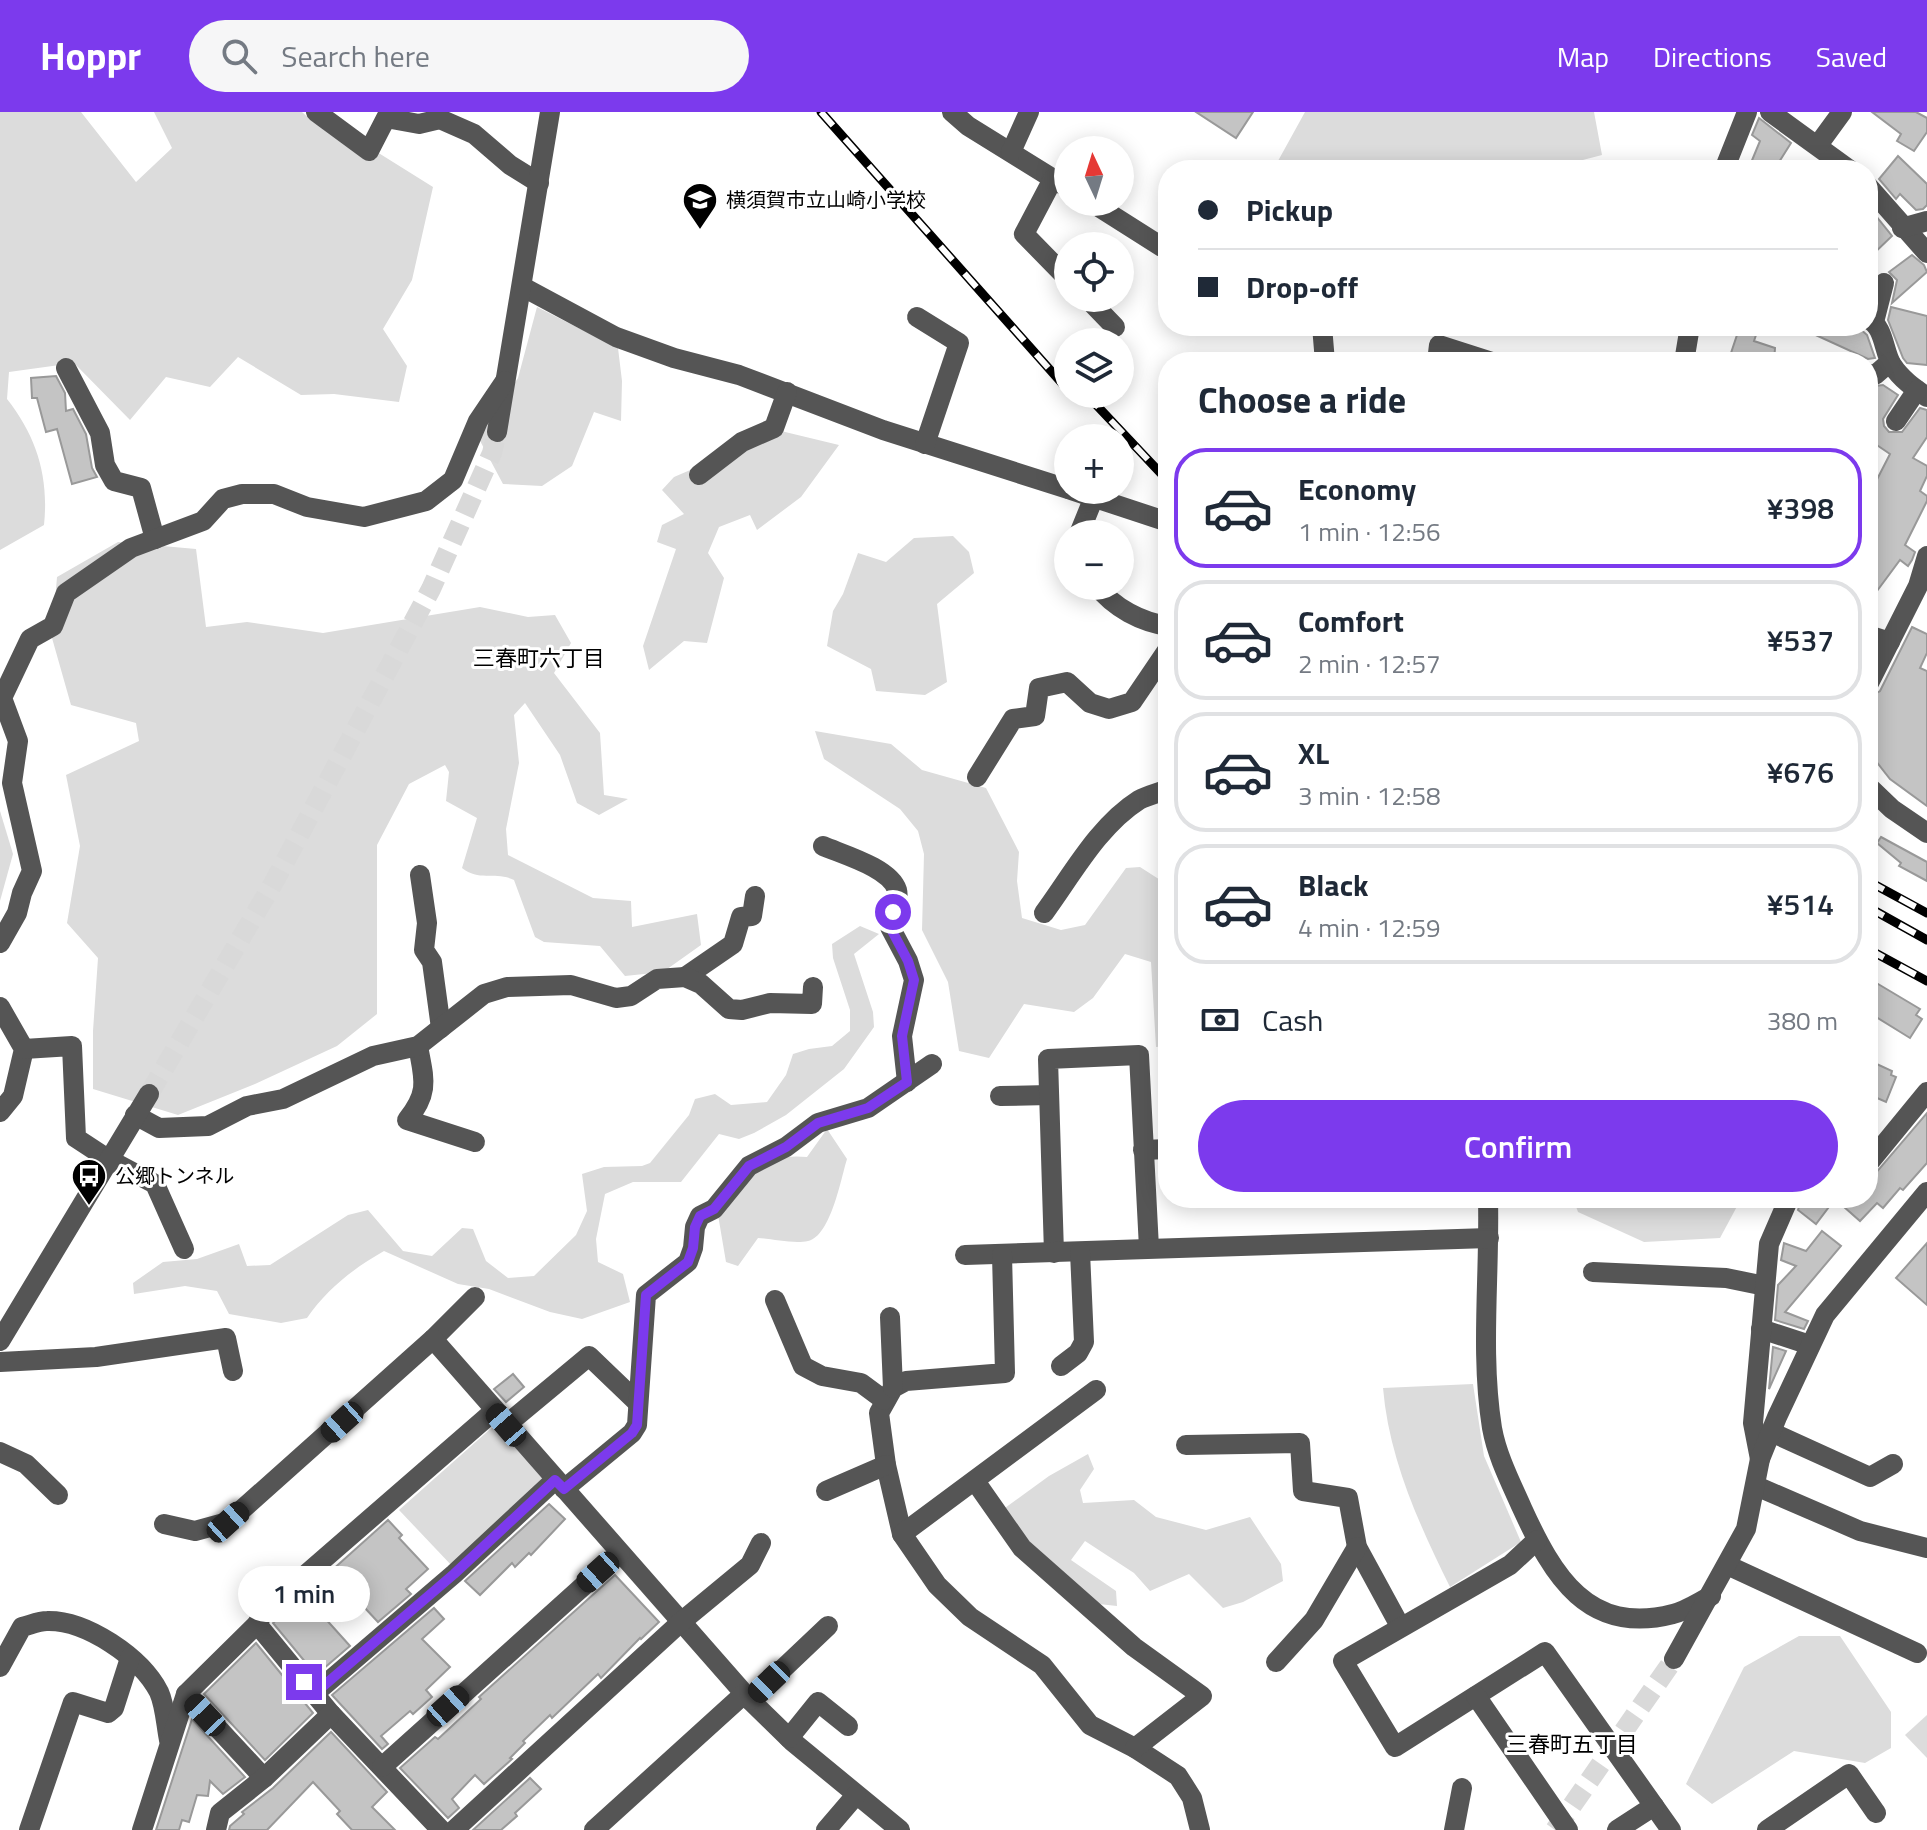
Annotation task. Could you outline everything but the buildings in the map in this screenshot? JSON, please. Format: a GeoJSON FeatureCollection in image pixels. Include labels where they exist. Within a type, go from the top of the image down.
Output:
{"type":"FeatureCollection","features":[{"type":"Feature","properties":{"kind":"street"},"geometry":{"type":"LineString","coordinates":[[316,112],[369,151],[386,118],[419,124],[440,119],[474,134],[510,165],[539,183]]}},
{"type":"Feature","properties":{"kind":"street"},"geometry":{"type":"LineString","coordinates":[[497,432],[550,112]]}},
{"type":"Feature","properties":{"kind":"street"},"geometry":{"type":"LineString","coordinates":[[952,112],[968,126],[1054,179]]}},
{"type":"Feature","properties":{"kind":"street"},"geometry":{"type":"LineString","coordinates":[[1011,152],[1029,112]]}},
{"type":"Feature","properties":{"kind":"street"},"geometry":{"type":"LineString","coordinates":[[1728,160],[1747,112]]}},
{"type":"Feature","properties":{"kind":"street"},"geometry":{"type":"LineString","coordinates":[[1770,112],[1837,160]]}},
{"type":"Feature","properties":{"kind":"street"},"geometry":{"type":"LineString","coordinates":[[1818,145],[1842,112]]}},
{"type":"Feature","properties":{"kind":"street"},"geometry":{"type":"LineString","coordinates":[[1054,193],[1024,234],[1054,265]]}},
{"type":"Feature","properties":{"kind":"street"},"geometry":{"type":"LineString","coordinates":[[1878,198],[1927,253]]}},
{"type":"Feature","properties":{"kind":"street"},"geometry":{"type":"LineString","coordinates":[[1113,216],[1158,244]]}},
{"type":"Feature","properties":{"kind":"street"},"geometry":{"type":"LineString","coordinates":[[1902,228],[1927,221]]}},
{"type":"Feature","properties":{"kind":"street"},"geometry":{"type":"LineString","coordinates":[[1878,300],[1884,283]]}},
{"type":"Feature","properties":{"kind":"street"},"geometry":{"type":"LineString","coordinates":[[523,287],[616,337],[787,392],[925,444],[1054,485]]}},
{"type":"Feature","properties":{"kind":"street"},"geometry":{"type":"LineString","coordinates":[[1101,312],[1115,327]]}},
{"type":"Feature","properties":{"kind":"street"},"geometry":{"type":"LineString","coordinates":[[917,317],[959,343],[925,444]]}},
{"type":"Feature","properties":{"kind":"street"},"geometry":{"type":"LineString","coordinates":[[1878,332],[1890,362],[1901,377],[1922,393],[1896,421]]}},
{"type":"Feature","properties":{"kind":"street"},"geometry":{"type":"LineString","coordinates":[[1438,352],[1439,345],[1461,352]]}},
{"type":"Feature","properties":{"kind":"street"},"geometry":{"type":"LineString","coordinates":[[1878,372],[1890,362]]}},
{"type":"Feature","properties":{"kind":"street"},"geometry":{"type":"LineString","coordinates":[[66,368],[100,433],[105,465],[114,481],[141,488],[155,539]]}},
{"type":"Feature","properties":{"kind":"street"},"geometry":{"type":"LineString","coordinates":[[0,943],[17,913],[32,871],[12,783],[18,741],[2,698],[30,639],[53,626],[66,593],[131,548],[203,521],[223,499],[242,494],[274,494],[307,507],[364,517],[426,501],[453,480],[478,421],[505,381]]}},
{"type":"Feature","properties":{"kind":"street"},"geometry":{"type":"LineString","coordinates":[[699,475],[742,442],[774,428],[787,392]]}},
{"type":"Feature","properties":{"kind":"street"},"geometry":{"type":"LineString","coordinates":[[1115,504],[1158,519]]}},
{"type":"Feature","properties":{"kind":"street"},"geometry":{"type":"LineString","coordinates":[[1878,665],[1918,586],[1927,556]]}},
{"type":"Feature","properties":{"kind":"street"},"geometry":{"type":"LineString","coordinates":[[1113,600],[1125,611],[1158,625]]}},
{"type":"Feature","properties":{"kind":"street"},"geometry":{"type":"LineString","coordinates":[[1878,638],[1890,642]]}},
{"type":"Feature","properties":{"kind":"street"},"geometry":{"type":"LineString","coordinates":[[977,777],[1013,719],[1035,716],[1039,688],[1067,682],[1090,703],[1109,709],[1132,702],[1158,664]]}},
{"type":"Feature","properties":{"kind":"street"},"geometry":{"type":"LineString","coordinates":[[1044,913],[1121,814],[1142,799],[1158,793]]}},
{"type":"Feature","properties":{"kind":"street"},"geometry":{"type":"LineString","coordinates":[[1878,796],[1927,833]]}},
{"type":"Feature","properties":{"kind":"street"},"geometry":{"type":"LineString","coordinates":[[823,846],[886,874],[897,890],[890,927],[914,980],[902,1036],[907,1082]]}},
{"type":"Feature","properties":{"kind":"street"},"geometry":{"type":"LineString","coordinates":[[420,875],[427,923],[424,950],[432,962],[441,1028]]}},
{"type":"Feature","properties":{"kind":"street"},"geometry":{"type":"LineString","coordinates":[[685,977],[733,944],[741,917],[752,916],[755,896]]}},
{"type":"Feature","properties":{"kind":"street"},"geometry":{"type":"LineString","coordinates":[[135,1115],[159,1128],[208,1126],[247,1106],[283,1099],[373,1056],[418,1046],[484,994],[507,987],[571,985],[616,998],[631,996],[657,979],[685,977],[701,984],[729,1009],[742,1010],[770,1003],[812,1004],[813,987]]}},
{"type":"Feature","properties":{"kind":"street"},"geometry":{"type":"LineString","coordinates":[[0,1007],[24,1049],[13,1096],[0,1112]]}},
{"type":"Feature","properties":{"kind":"street"},"geometry":{"type":"LineString","coordinates":[[24,1049],[72,1046],[76,1138],[155,1184],[184,1249]]}},
{"type":"Feature","properties":{"kind":"street"},"geometry":{"type":"LineString","coordinates":[[418,1046],[424,1082],[420,1104],[407,1120],[475,1142]]}},
{"type":"Feature","properties":{"kind":"street"},"geometry":{"type":"LineString","coordinates":[[1054,1253],[1048,1059],[1139,1055],[1149,1248]]}},
{"type":"Feature","properties":{"kind":"street"},"geometry":{"type":"LineString","coordinates":[[314,1694],[560,1484],[632,1433],[637,1425],[646,1295],[688,1262],[700,1216],[714,1209],[749,1166],[786,1147],[818,1123],[868,1108],[932,1064]]}},
{"type":"Feature","properties":{"kind":"street"},"geometry":{"type":"LineString","coordinates":[[1878,1152],[1927,1092]]}},
{"type":"Feature","properties":{"kind":"street"},"geometry":{"type":"LineString","coordinates":[[0,1341],[149,1094]]}},
{"type":"Feature","properties":{"kind":"street"},"geometry":{"type":"LineString","coordinates":[[1000,1096],[1049,1095]]}},
{"type":"Feature","properties":{"kind":"street"},"geometry":{"type":"LineString","coordinates":[[1143,1150],[1158,1149]]}},
{"type":"Feature","properties":{"kind":"street"},"geometry":{"type":"LineString","coordinates":[[1674,1659],[1746,1529],[1760,1459],[1825,1315],[1927,1192]]}},
{"type":"Feature","properties":{"kind":"street"},"geometry":{"type":"LineString","coordinates":[[1488,1208],[1486,1379],[1493,1432],[1507,1473],[1537,1540],[1572,1592],[1605,1614],[1635,1620],[1675,1614],[1711,1596]]}},
{"type":"Feature","properties":{"kind":"street"},"geometry":{"type":"LineString","coordinates":[[1760,1459],[1753,1423],[1769,1244],[1785,1208]]}},
{"type":"Feature","properties":{"kind":"street"},"geometry":{"type":"LineString","coordinates":[[965,1255],[1489,1238]]}},
{"type":"Feature","properties":{"kind":"street"},"geometry":{"type":"LineString","coordinates":[[1061,1366],[1078,1353],[1084,1342],[1080,1252]]}},
{"type":"Feature","properties":{"kind":"street"},"geometry":{"type":"LineString","coordinates":[[888,1394],[906,1381],[1005,1373],[1002,1255]]}},
{"type":"Feature","properties":{"kind":"street"},"geometry":{"type":"LineString","coordinates":[[1593,1272],[1726,1278],[1765,1286]]}},
{"type":"Feature","properties":{"kind":"street"},"geometry":{"type":"LineString","coordinates":[[164,1524],[195,1531],[228,1522],[433,1339],[475,1297]]}},
{"type":"Feature","properties":{"kind":"street"},"geometry":{"type":"LineString","coordinates":[[775,1300],[803,1366],[822,1376],[861,1383],[888,1394]]}},
{"type":"Feature","properties":{"kind":"street"},"geometry":{"type":"LineString","coordinates":[[890,1317],[888,1394],[879,1413],[886,1465],[902,1534],[937,1585],[970,1617],[1042,1665],[1090,1725],[1135,1748],[1178,1776],[1192,1798],[1200,1830]]}},
{"type":"Feature","properties":{"kind":"street"},"geometry":{"type":"LineString","coordinates":[[1761,1329],[1810,1345]]}},
{"type":"Feature","properties":{"kind":"street"},"geometry":{"type":"LineString","coordinates":[[0,1362],[96,1357],[226,1338],[233,1371]]}},
{"type":"Feature","properties":{"kind":"street"},"geometry":{"type":"LineString","coordinates":[[433,1339],[747,1697],[789,1738],[900,1830]]}},
{"type":"Feature","properties":{"kind":"street"},"geometry":{"type":"LineString","coordinates":[[142,1830],[186,1694],[257,1624],[265,1610],[500,1418],[589,1356],[638,1403]]}},
{"type":"Feature","properties":{"kind":"street"},"geometry":{"type":"LineString","coordinates":[[902,1534],[1096,1390]]}},
{"type":"Feature","properties":{"kind":"street"},"geometry":{"type":"LineString","coordinates":[[1771,1432],[1870,1477],[1893,1464]]}},
{"type":"Feature","properties":{"kind":"street"},"geometry":{"type":"LineString","coordinates":[[1186,1445],[1300,1443],[1303,1491],[1348,1498],[1357,1547],[1400,1626]]}},
{"type":"Feature","properties":{"kind":"street"},"geometry":{"type":"LineString","coordinates":[[0,1452],[26,1464],[58,1495]]}},
{"type":"Feature","properties":{"kind":"street"},"geometry":{"type":"LineString","coordinates":[[826,1491],[886,1465]]}},
{"type":"Feature","properties":{"kind":"street"},"geometry":{"type":"LineString","coordinates":[[975,1481],[1022,1548],[1134,1647],[1202,1696],[1135,1748]]}},
{"type":"Feature","properties":{"kind":"street"},"geometry":{"type":"LineString","coordinates":[[1756,1486],[1860,1531],[1927,1548]]}},
{"type":"Feature","properties":{"kind":"street"},"geometry":{"type":"LineString","coordinates":[[1537,1540],[1510,1565],[1343,1661],[1395,1747],[1545,1652],[1671,1830]]}},
{"type":"Feature","properties":{"kind":"street"},"geometry":{"type":"LineString","coordinates":[[454,1830],[681,1622],[750,1565],[761,1543]]}},
{"type":"Feature","properties":{"kind":"street"},"geometry":{"type":"LineString","coordinates":[[1276,1662],[1314,1620],[1357,1547]]}},
{"type":"Feature","properties":{"kind":"street"},"geometry":{"type":"LineString","coordinates":[[382,1767],[620,1553]]}},
{"type":"Feature","properties":{"kind":"street"},"geometry":{"type":"LineString","coordinates":[[1727,1565],[1917,1653]]}},
{"type":"Feature","properties":{"kind":"street"},"geometry":{"type":"LineString","coordinates":[[0,1667],[22,1627],[46,1621],[79,1626],[122,1649],[159,1693],[169,1740]]}},
{"type":"Feature","properties":{"kind":"street"},"geometry":{"type":"LineString","coordinates":[[257,1624],[331,1714],[441,1830]]}},
{"type":"Feature","properties":{"kind":"street"},"geometry":{"type":"LineString","coordinates":[[594,1830],[828,1626]]}},
{"type":"Feature","properties":{"kind":"street"},"geometry":{"type":"LineString","coordinates":[[29,1830],[73,1702],[108,1713],[114,1708],[130,1658]]}},
{"type":"Feature","properties":{"kind":"street"},"geometry":{"type":"LineString","coordinates":[[186,1694],[264,1778]]}},
{"type":"Feature","properties":{"kind":"street"},"geometry":{"type":"LineString","coordinates":[[1476,1696],[1568,1830]]}},
{"type":"Feature","properties":{"kind":"street"},"geometry":{"type":"LineString","coordinates":[[789,1738],[818,1702],[848,1726]]}},
{"type":"Feature","properties":{"kind":"street"},"geometry":{"type":"LineString","coordinates":[[216,1830],[220,1813],[264,1778],[331,1714]]}},
{"type":"Feature","properties":{"kind":"street"},"geometry":{"type":"LineString","coordinates":[[1767,1830],[1849,1774],[1876,1813]]}},
{"type":"Feature","properties":{"kind":"street"},"geometry":{"type":"LineString","coordinates":[[1454,1830],[1462,1788]]}},
{"type":"Feature","properties":{"kind":"street"},"geometry":{"type":"LineString","coordinates":[[826,1830],[856,1795]]}},
{"type":"Feature","properties":{"kind":"street"},"geometry":{"type":"LineString","coordinates":[[1617,1830],[1654,1806]]}},
{"type":"Feature","properties":{"kind":"shaded area"},"geometry":{"type":"Polygon","coordinates":[[[0,112],[81,112],[136,182],[172,148],[154,112],[302,112],[313,122],[377,152],[433,187],[412,280],[383,329],[407,366],[399,402],[334,394],[301,395],[238,357],[210,387],[166,377],[130,420],[74,363],[9,372],[7,399],[26,428],[39,458],[45,507],[44,525],[0,550],[0,112]]]}},
{"type":"Feature","properties":{"kind":"shaded area"},"geometry":{"type":"Polygon","coordinates":[[[1305,112],[1594,112],[1602,155],[1583,160],[1279,160],[1305,112]]]}},
{"type":"Feature","properties":{"kind":"shaded area"},"geometry":{"type":"Polygon","coordinates":[[[537,307],[618,348],[622,381],[621,421],[594,412],[572,466],[542,486],[503,484],[478,437],[518,378],[537,307]]]}},
{"type":"Feature","properties":{"kind":"shaded area"},"geometry":{"type":"Polygon","coordinates":[[[781,431],[839,445],[801,497],[757,530],[750,515],[719,527],[708,553],[724,578],[707,643],[684,641],[649,670],[643,646],[676,549],[657,542],[662,525],[684,514],[662,490],[674,477],[781,431]]]}},
{"type":"Feature","properties":{"kind":"shaded area"},"geometry":{"type":"Polygon","coordinates":[[[953,536],[969,552],[974,573],[937,604],[947,682],[925,695],[876,691],[871,669],[827,646],[833,611],[843,594],[858,553],[886,562],[914,538],[953,536]]]}},
{"type":"Feature","properties":{"kind":"shaded area"},"geometry":{"type":"Polygon","coordinates":[[[118,542],[196,549],[206,627],[247,622],[323,633],[480,607],[528,617],[555,615],[571,643],[554,673],[600,733],[604,795],[628,799],[599,815],[577,803],[560,755],[525,703],[514,715],[519,763],[506,829],[508,855],[593,898],[631,901],[632,927],[697,914],[701,945],[663,972],[625,976],[600,946],[544,942],[535,937],[514,880],[475,875],[462,868],[477,818],[446,801],[449,772],[445,765],[409,784],[377,845],[377,1014],[337,1046],[178,1115],[93,1089],[98,958],[67,923],[80,846],[66,775],[139,741],[136,723],[71,705],[52,638],[57,577],[118,542]]]}},
{"type":"Feature","properties":{"kind":"shaded area"},"geometry":{"type":"Polygon","coordinates":[[[815,731],[891,744],[922,770],[986,788],[1019,852],[1017,881],[1022,918],[1061,930],[1085,925],[1126,868],[1140,867],[1158,879],[1158,1047],[1151,962],[1125,954],[1093,998],[1074,1012],[1024,1004],[989,1058],[959,1051],[948,982],[922,930],[924,854],[918,831],[900,809],[824,759],[815,731]]]}},
{"type":"Feature","properties":{"kind":"shaded area"},"geometry":{"type":"Polygon","coordinates":[[[0,811],[13,854],[0,901],[0,811]]]}},
{"type":"Feature","properties":{"kind":"shaded area"},"geometry":{"type":"Polygon","coordinates":[[[860,926],[879,934],[854,954],[873,1012],[874,1027],[844,1069],[786,1115],[754,1133],[739,1139],[719,1134],[681,1182],[633,1182],[605,1194],[596,1239],[598,1262],[623,1274],[630,1302],[582,1319],[550,1312],[489,1289],[458,1284],[384,1251],[342,1280],[307,1318],[281,1323],[229,1314],[217,1291],[185,1286],[134,1294],[133,1283],[163,1262],[197,1259],[239,1244],[247,1266],[270,1265],[348,1215],[368,1210],[403,1251],[432,1256],[462,1228],[473,1229],[486,1261],[508,1278],[534,1276],[576,1235],[587,1211],[582,1174],[604,1167],[650,1163],[689,1115],[695,1099],[715,1094],[731,1105],[767,1102],[786,1075],[793,1054],[832,1046],[850,1031],[850,1010],[833,958],[832,944],[860,926]]]}},
{"type":"Feature","properties":{"kind":"shaded area"},"geometry":{"type":"Polygon","coordinates":[[[827,1129],[847,1159],[834,1205],[823,1229],[808,1241],[758,1238],[738,1266],[726,1262],[717,1209],[746,1178],[766,1163],[807,1157],[827,1129]]]}},
{"type":"Feature","properties":{"kind":"shaded area"},"geometry":{"type":"Polygon","coordinates":[[[1577,1208],[1736,1208],[1720,1238],[1644,1242],[1578,1212],[1577,1208]]]}},
{"type":"Feature","properties":{"kind":"shaded area"},"geometry":{"type":"Polygon","coordinates":[[[1473,1384],[1484,1456],[1521,1542],[1450,1587],[1407,1490],[1392,1440],[1383,1388],[1473,1384]]]}},
{"type":"Feature","properties":{"kind":"shaded area"},"geometry":{"type":"Polygon","coordinates":[[[496,1424],[548,1481],[453,1567],[399,1510],[496,1424]]]}},
{"type":"Feature","properties":{"kind":"shaded area"},"geometry":{"type":"Polygon","coordinates":[[[1088,1454],[1094,1469],[1080,1490],[1083,1503],[1134,1500],[1156,1517],[1206,1530],[1250,1517],[1281,1564],[1283,1581],[1243,1602],[1223,1608],[1189,1574],[1150,1591],[1134,1573],[1085,1541],[1071,1560],[1116,1591],[1117,1606],[1099,1604],[998,1513],[1049,1476],[1088,1454]]]}},
{"type":"Feature","properties":{"kind":"shaded area"},"geometry":{"type":"Polygon","coordinates":[[[1799,1636],[1840,1636],[1891,1712],[1891,1748],[1865,1763],[1794,1751],[1712,1804],[1686,1784],[1744,1667],[1799,1636]]]}},
{"type":"Feature","properties":{"kind":"shaded area"},"geometry":{"type":"Polygon","coordinates":[[[1927,1715],[1927,1758],[1905,1735],[1927,1715]]]}},
{"type":"Feature","properties":{"kind":"tunnel"},"geometry":{"type":"LineString","coordinates":[[149,1094],[274,882],[431,589],[492,453],[497,432]]}},
{"type":"Feature","properties":{"kind":"tunnel"},"geometry":{"type":"LineString","coordinates":[[1555,1830],[1674,1659]]}},
{"type":"Feature","properties":{"kind":"railway"},"geometry":{"type":"LineString","coordinates":[[821,112],[1054,374]]}},
{"type":"Feature","properties":{"kind":"railway"},"geometry":{"type":"LineString","coordinates":[[1099,408],[1158,470]]}},
{"type":"Feature","properties":{"kind":"railway"},"geometry":{"type":"LineString","coordinates":[[1878,886],[1927,913]]}},
{"type":"Feature","properties":{"kind":"railway"},"geometry":{"type":"LineString","coordinates":[[1878,913],[1927,940]]}},
{"type":"Feature","properties":{"kind":"railway"},"geometry":{"type":"LineString","coordinates":[[1878,954],[1927,981]]}},
{"type":"Feature","properties":{"kind":"place","name":"横須賀市立山崎小学校"},"geometry":{"type":"Point","coordinates":[700,231]}},
{"type":"Feature","properties":{"kind":"place","name":"公郷トンネル"},"geometry":{"type":"Point","coordinates":[89,1207]}},
{"type":"Feature","properties":{"kind":"district","name":"三春町六丁目"},"geometry":{"type":"Point","coordinates":[539,658]}},
{"type":"Feature","properties":{"kind":"district","name":"三春町五丁目"},"geometry":{"type":"Point","coordinates":[1572,1744]}},
{"type":"Feature","properties":{"kind":"route"},"geometry":{"type":"LineString","coordinates":[[304,1682],[314,1694],[454,1574],[555,1480],[564,1489],[632,1433],[637,1425],[646,1295],[688,1262],[700,1216],[714,1209],[749,1166],[786,1147],[818,1123],[868,1108],[907,1082],[902,1036],[914,980],[908,961],[892,934],[893,912]]}}]}
